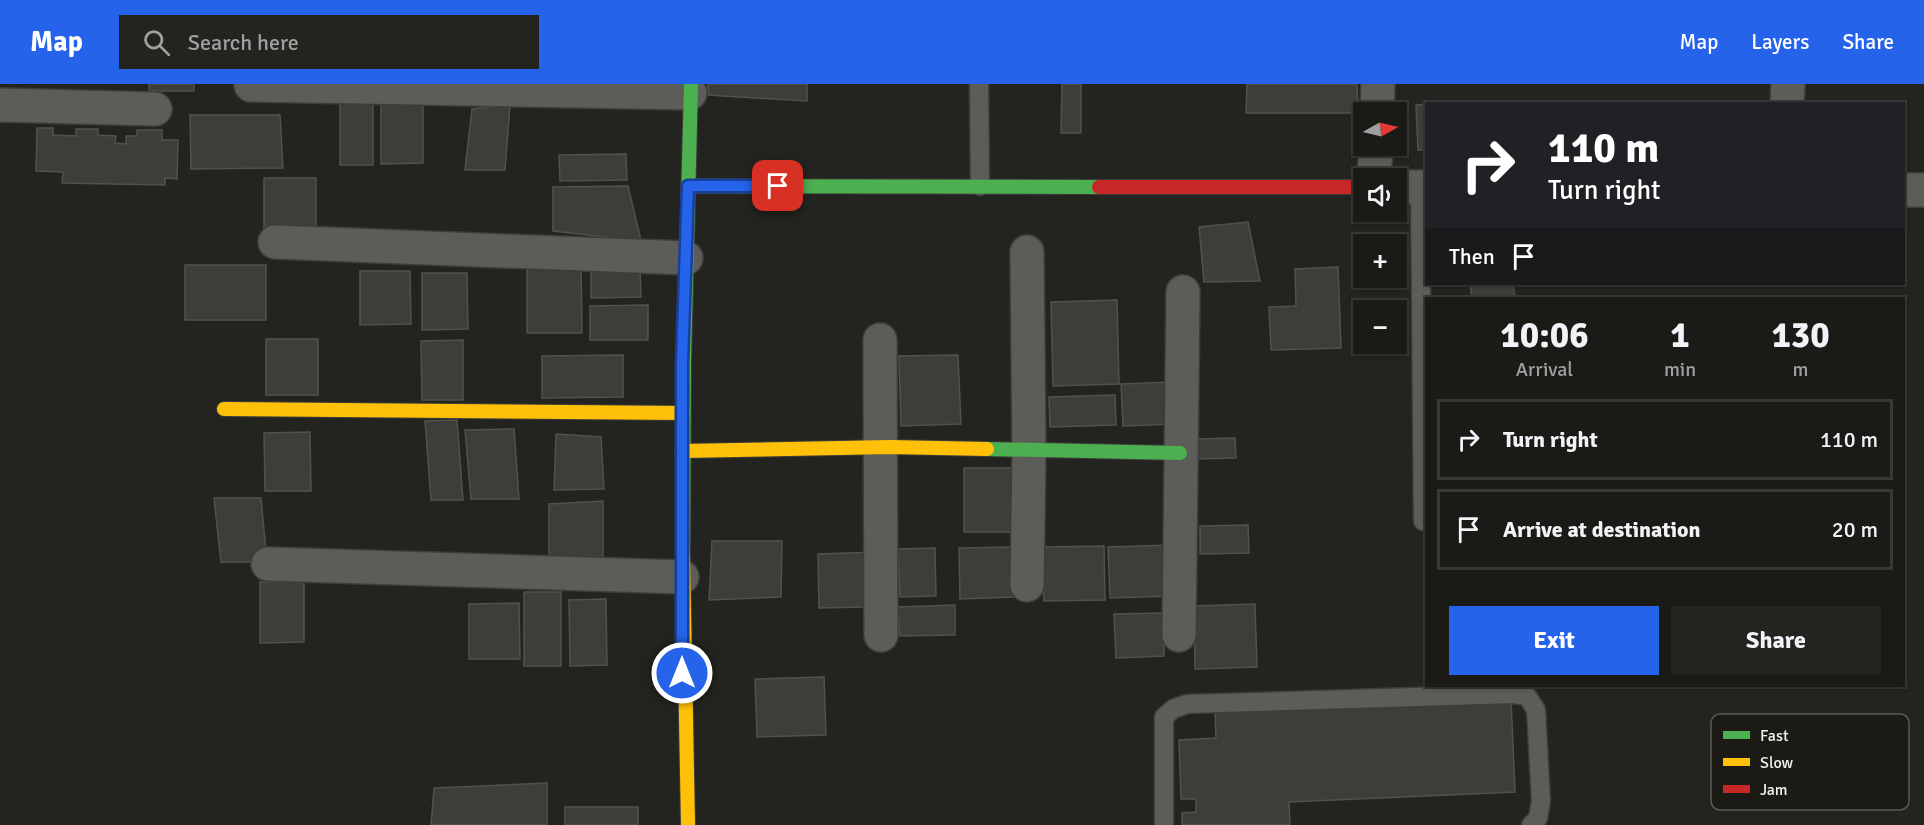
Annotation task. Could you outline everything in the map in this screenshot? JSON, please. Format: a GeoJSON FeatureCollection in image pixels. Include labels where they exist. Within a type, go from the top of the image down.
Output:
{"type":"FeatureCollection","features":[{"type":"Feature","properties":{"kind":"street"},"geometry":{"type":"LineString","coordinates":[[1377,102],[1378,84]]}},
{"type":"Feature","properties":{"kind":"street"},"geometry":{"type":"LineString","coordinates":[[1787,102],[1788,84]]}},
{"type":"Feature","properties":{"kind":"street"},"geometry":{"type":"LineString","coordinates":[[251,85],[690,89],[682,413],[682,577],[688,825]]}},
{"type":"Feature","properties":{"kind":"street"},"geometry":{"type":"LineString","coordinates":[[0,105],[155,109]]}},
{"type":"Feature","properties":{"kind":"street"},"geometry":{"type":"LineString","coordinates":[[688,186],[1353,187]]}},
{"type":"Feature","properties":{"kind":"street"},"geometry":{"type":"LineString","coordinates":[[1905,190],[1924,190]]}},
{"type":"Feature","properties":{"kind":"street"},"geometry":{"type":"LineString","coordinates":[[275,242],[686,258]]}},
{"type":"Feature","properties":{"kind":"street"},"geometry":{"type":"LineString","coordinates":[[1027,252],[1029,451],[1027,585]]}},
{"type":"Feature","properties":{"kind":"street"},"geometry":{"type":"LineString","coordinates":[[1179,635],[1179,453],[1183,292]]}},
{"type":"Feature","properties":{"kind":"street"},"geometry":{"type":"LineString","coordinates":[[880,340],[880,635]]}},
{"type":"Feature","properties":{"kind":"street"},"geometry":{"type":"LineString","coordinates":[[224,409],[682,413]]}},
{"type":"Feature","properties":{"kind":"street"},"geometry":{"type":"LineString","coordinates":[[682,451],[881,447],[1179,453]]}},
{"type":"Feature","properties":{"kind":"street"},"geometry":{"type":"LineString","coordinates":[[268,564],[682,577]]}},
{"type":"Feature","properties":{"kind":"lane"},"geometry":{"type":"LineString","coordinates":[[979,84],[980,186]]}},
{"type":"Feature","properties":{"kind":"lane"},"geometry":{"type":"LineString","coordinates":[[1414,187],[1423,521]]}},
{"type":"Feature","properties":{"kind":"lane"},"geometry":{"type":"LineString","coordinates":[[1164,825],[1164,717],[1173,709],[1187,704],[1514,694],[1527,696],[1536,710],[1541,801],[1538,818],[1531,825]]}},
{"type":"Feature","properties":{"kind":"building"},"geometry":{"type":"Polygon","coordinates":[[[149,84],[194,84],[194,91],[149,91],[149,84]]]}},
{"type":"Feature","properties":{"kind":"building"},"geometry":{"type":"Polygon","coordinates":[[[708,84],[807,84],[807,101],[708,95],[708,84]]]}},
{"type":"Feature","properties":{"kind":"building"},"geometry":{"type":"Polygon","coordinates":[[[1062,84],[1081,84],[1081,133],[1061,133],[1062,84]]]}},
{"type":"Feature","properties":{"kind":"building"},"geometry":{"type":"Polygon","coordinates":[[[1247,84],[1357,84],[1358,102],[1353,102],[1353,113],[1246,113],[1247,84]]]}},
{"type":"Feature","properties":{"kind":"building"},"geometry":{"type":"Polygon","coordinates":[[[423,95],[423,163],[381,164],[381,96],[423,95]]]}},
{"type":"Feature","properties":{"kind":"building"},"geometry":{"type":"Polygon","coordinates":[[[340,98],[373,98],[373,165],[340,165],[340,98]]]}},
{"type":"Feature","properties":{"kind":"building"},"geometry":{"type":"Polygon","coordinates":[[[1425,104],[1425,150],[1418,150],[1416,105],[1425,104]]]}},
{"type":"Feature","properties":{"kind":"building"},"geometry":{"type":"Polygon","coordinates":[[[510,105],[505,170],[465,170],[472,109],[510,105]]]}},
{"type":"Feature","properties":{"kind":"building"},"geometry":{"type":"Polygon","coordinates":[[[190,115],[280,115],[283,168],[191,169],[190,115]]]}},
{"type":"Feature","properties":{"kind":"building"},"geometry":{"type":"Polygon","coordinates":[[[37,128],[53,128],[53,135],[76,136],[76,129],[98,129],[98,135],[116,136],[115,143],[126,144],[126,136],[137,136],[137,130],[162,130],[162,140],[178,140],[177,179],[165,178],[165,185],[62,183],[63,172],[36,171],[37,128]]]}},
{"type":"Feature","properties":{"kind":"building"},"geometry":{"type":"Polygon","coordinates":[[[626,154],[627,180],[560,181],[559,155],[626,154]]]}},
{"type":"Feature","properties":{"kind":"building"},"geometry":{"type":"Polygon","coordinates":[[[264,178],[316,178],[316,231],[264,231],[264,178]]]}},
{"type":"Feature","properties":{"kind":"building"},"geometry":{"type":"Polygon","coordinates":[[[628,186],[641,241],[553,231],[553,187],[628,186]]]}},
{"type":"Feature","properties":{"kind":"building"},"geometry":{"type":"Polygon","coordinates":[[[1248,222],[1260,281],[1204,282],[1199,227],[1248,222]]]}},
{"type":"Feature","properties":{"kind":"building"},"geometry":{"type":"Polygon","coordinates":[[[527,261],[581,261],[582,333],[527,333],[527,261]]]}},
{"type":"Feature","properties":{"kind":"building"},"geometry":{"type":"Polygon","coordinates":[[[185,265],[266,265],[266,320],[185,320],[185,265]]]}},
{"type":"Feature","properties":{"kind":"building"},"geometry":{"type":"Polygon","coordinates":[[[1338,267],[1341,348],[1271,350],[1269,307],[1296,306],[1295,269],[1338,267]]]}},
{"type":"Feature","properties":{"kind":"building"},"geometry":{"type":"Polygon","coordinates":[[[591,269],[640,269],[641,297],[591,298],[591,269]]]}},
{"type":"Feature","properties":{"kind":"building"},"geometry":{"type":"Polygon","coordinates":[[[360,271],[410,271],[411,324],[360,325],[360,271]]]}},
{"type":"Feature","properties":{"kind":"building"},"geometry":{"type":"Polygon","coordinates":[[[422,273],[467,273],[468,329],[422,330],[422,273]]]}},
{"type":"Feature","properties":{"kind":"building"},"geometry":{"type":"Polygon","coordinates":[[[1470,285],[1513,285],[1515,297],[1472,297],[1470,285]]]}},
{"type":"Feature","properties":{"kind":"building"},"geometry":{"type":"Polygon","coordinates":[[[1117,300],[1119,384],[1053,386],[1051,302],[1117,300]]]}},
{"type":"Feature","properties":{"kind":"building"},"geometry":{"type":"Polygon","coordinates":[[[648,305],[648,340],[590,340],[590,306],[648,305]]]}},
{"type":"Feature","properties":{"kind":"building"},"geometry":{"type":"Polygon","coordinates":[[[266,339],[318,339],[318,395],[266,395],[266,339]]]}},
{"type":"Feature","properties":{"kind":"building"},"geometry":{"type":"Polygon","coordinates":[[[463,340],[463,400],[422,400],[421,341],[463,340]]]}},
{"type":"Feature","properties":{"kind":"building"},"geometry":{"type":"Polygon","coordinates":[[[623,355],[623,397],[542,398],[542,356],[623,355]]]}},
{"type":"Feature","properties":{"kind":"building"},"geometry":{"type":"Polygon","coordinates":[[[958,355],[961,424],[901,426],[899,356],[958,355]]]}},
{"type":"Feature","properties":{"kind":"building"},"geometry":{"type":"Polygon","coordinates":[[[1172,382],[1173,424],[1123,426],[1121,384],[1172,382]]]}},
{"type":"Feature","properties":{"kind":"building"},"geometry":{"type":"Polygon","coordinates":[[[1115,395],[1116,425],[1050,427],[1049,397],[1115,395]]]}},
{"type":"Feature","properties":{"kind":"building"},"geometry":{"type":"Polygon","coordinates":[[[457,420],[463,500],[431,500],[425,421],[457,420]]]}},
{"type":"Feature","properties":{"kind":"building"},"geometry":{"type":"Polygon","coordinates":[[[514,429],[519,499],[471,499],[465,430],[514,429]]]}},
{"type":"Feature","properties":{"kind":"building"},"geometry":{"type":"Polygon","coordinates":[[[310,432],[311,491],[265,491],[264,433],[310,432]]]}},
{"type":"Feature","properties":{"kind":"building"},"geometry":{"type":"Polygon","coordinates":[[[556,434],[601,437],[604,489],[554,490],[556,434]]]}},
{"type":"Feature","properties":{"kind":"building"},"geometry":{"type":"Polygon","coordinates":[[[1235,438],[1236,458],[1195,459],[1195,439],[1235,438]]]}},
{"type":"Feature","properties":{"kind":"building"},"geometry":{"type":"Polygon","coordinates":[[[964,468],[1014,468],[1013,532],[964,532],[964,468]]]}},
{"type":"Feature","properties":{"kind":"building"},"geometry":{"type":"Polygon","coordinates":[[[214,498],[261,498],[267,562],[221,562],[214,498]]]}},
{"type":"Feature","properties":{"kind":"building"},"geometry":{"type":"Polygon","coordinates":[[[603,501],[603,560],[549,562],[549,504],[603,501]]]}},
{"type":"Feature","properties":{"kind":"building"},"geometry":{"type":"Polygon","coordinates":[[[1248,525],[1249,553],[1200,554],[1200,526],[1248,525]]]}},
{"type":"Feature","properties":{"kind":"building"},"geometry":{"type":"Polygon","coordinates":[[[712,541],[782,541],[781,597],[709,600],[712,541]]]}},
{"type":"Feature","properties":{"kind":"building"},"geometry":{"type":"Polygon","coordinates":[[[1170,545],[1171,596],[1110,598],[1108,547],[1170,545]]]}},
{"type":"Feature","properties":{"kind":"building"},"geometry":{"type":"Polygon","coordinates":[[[1104,546],[1105,600],[1044,601],[1042,547],[1104,546]]]}},
{"type":"Feature","properties":{"kind":"building"},"geometry":{"type":"Polygon","coordinates":[[[1014,547],[1015,597],[960,599],[959,548],[1014,547]]]}},
{"type":"Feature","properties":{"kind":"building"},"geometry":{"type":"Polygon","coordinates":[[[935,548],[936,596],[900,597],[898,549],[935,548]]]}},
{"type":"Feature","properties":{"kind":"building"},"geometry":{"type":"Polygon","coordinates":[[[879,552],[868,607],[819,608],[818,554],[879,552]]]}},
{"type":"Feature","properties":{"kind":"building"},"geometry":{"type":"Polygon","coordinates":[[[260,582],[304,582],[304,642],[260,643],[260,582]]]}},
{"type":"Feature","properties":{"kind":"building"},"geometry":{"type":"Polygon","coordinates":[[[524,592],[561,592],[561,666],[524,666],[524,592]]]}},
{"type":"Feature","properties":{"kind":"building"},"geometry":{"type":"Polygon","coordinates":[[[606,599],[607,665],[570,666],[569,600],[606,599]]]}},
{"type":"Feature","properties":{"kind":"building"},"geometry":{"type":"Polygon","coordinates":[[[519,603],[520,659],[469,659],[469,604],[519,603]]]}},
{"type":"Feature","properties":{"kind":"building"},"geometry":{"type":"Polygon","coordinates":[[[1255,604],[1257,667],[1195,669],[1194,606],[1255,604]]]}},
{"type":"Feature","properties":{"kind":"building"},"geometry":{"type":"Polygon","coordinates":[[[955,605],[955,635],[900,636],[898,607],[955,605]]]}},
{"type":"Feature","properties":{"kind":"building"},"geometry":{"type":"Polygon","coordinates":[[[1163,613],[1164,656],[1116,658],[1114,614],[1163,613]]]}},
{"type":"Feature","properties":{"kind":"building"},"geometry":{"type":"Polygon","coordinates":[[[824,677],[826,735],[757,737],[755,679],[824,677]]]}},
{"type":"Feature","properties":{"kind":"building"},"geometry":{"type":"Polygon","coordinates":[[[1511,698],[1515,792],[1289,802],[1290,825],[1182,825],[1182,813],[1196,812],[1196,799],[1181,799],[1179,740],[1216,738],[1215,710],[1511,698]]]}},
{"type":"Feature","properties":{"kind":"building"},"geometry":{"type":"Polygon","coordinates":[[[547,783],[547,825],[431,825],[434,788],[547,783]]]}},
{"type":"Feature","properties":{"kind":"building"},"geometry":{"type":"Polygon","coordinates":[[[565,807],[638,807],[638,825],[565,825],[565,807]]]}},
{"type":"Feature","properties":{"kind":"traffic: fast"},"geometry":{"type":"LineString","coordinates":[[683,557],[684,362],[691,84]]}},
{"type":"Feature","properties":{"kind":"traffic: fast"},"geometry":{"type":"LineString","coordinates":[[688,186],[1099,187]]}},
{"type":"Feature","properties":{"kind":"traffic: fast"},"geometry":{"type":"LineString","coordinates":[[987,449],[1180,453]]}},
{"type":"Feature","properties":{"kind":"traffic: slow"},"geometry":{"type":"LineString","coordinates":[[224,409],[683,413]]}},
{"type":"Feature","properties":{"kind":"traffic: slow"},"geometry":{"type":"LineString","coordinates":[[682,451],[890,447],[987,449]]}},
{"type":"Feature","properties":{"kind":"traffic: slow"},"geometry":{"type":"LineString","coordinates":[[683,557],[688,825]]}},
{"type":"Feature","properties":{"kind":"traffic: jam"},"geometry":{"type":"LineString","coordinates":[[1099,187],[1353,187]]}},
{"type":"Feature","properties":{"kind":"route"},"geometry":{"type":"LineString","coordinates":[[682,673],[682,363],[688,186],[778,186]]}}]}
